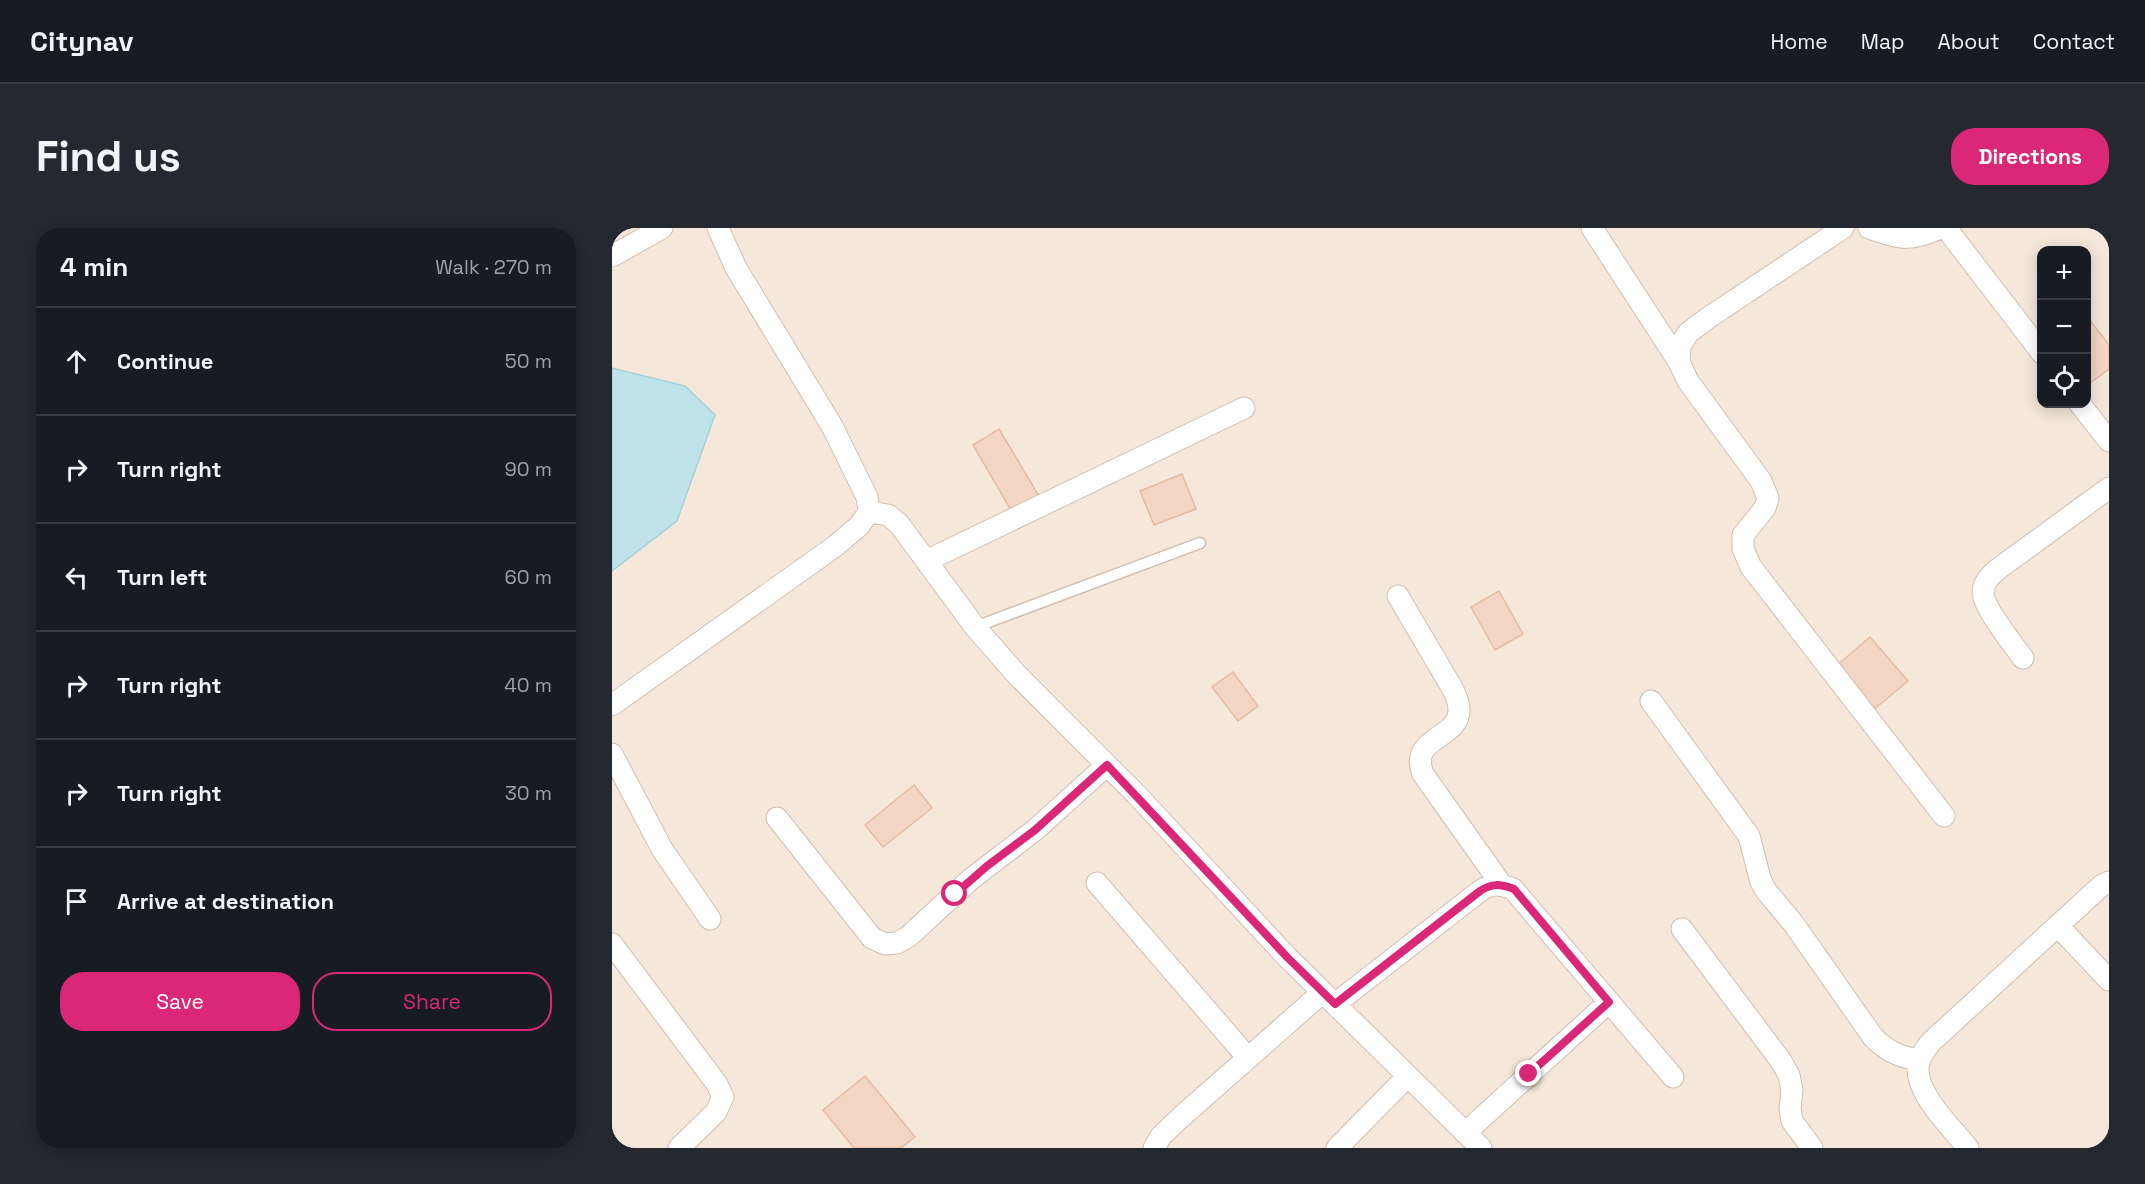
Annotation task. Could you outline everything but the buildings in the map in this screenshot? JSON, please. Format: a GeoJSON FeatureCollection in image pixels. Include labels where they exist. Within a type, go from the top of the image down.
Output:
{"type":"FeatureCollection","features":[{"type":"Feature","properties":{"kind":"street"},"geometry":{"type":"LineString","coordinates":[[612,256],[662,228]]}},
{"type":"Feature","properties":{"kind":"street"},"geometry":{"type":"LineString","coordinates":[[612,705],[834,547],[858,526],[869,512],[867,496],[832,426],[736,268],[718,228]]}},
{"type":"Feature","properties":{"kind":"street"},"geometry":{"type":"LineString","coordinates":[[1592,228],[1679,363],[1688,381],[1761,481],[1768,498],[1766,508],[1743,535],[1743,549],[1751,567],[1944,816]]}},
{"type":"Feature","properties":{"kind":"street"},"geometry":{"type":"LineString","coordinates":[[1679,363],[1680,346],[1688,333],[1842,228]]}},
{"type":"Feature","properties":{"kind":"street"},"geometry":{"type":"LineString","coordinates":[[1869,228],[1896,238],[1922,236],[1940,228]]}},
{"type":"Feature","properties":{"kind":"street"},"geometry":{"type":"LineString","coordinates":[[1946,228],[2037,346]]}},
{"type":"Feature","properties":{"kind":"street"},"geometry":{"type":"LineString","coordinates":[[926,561],[1244,408]]}},
{"type":"Feature","properties":{"kind":"street"},"geometry":{"type":"LineString","coordinates":[[2083,408],[2109,441]]}},
{"type":"Feature","properties":{"kind":"street"},"geometry":{"type":"LineString","coordinates":[[2023,658],[1987,605],[1983,593],[1986,581],[1998,569],[2109,488]]}},
{"type":"Feature","properties":{"kind":"street"},"geometry":{"type":"LineString","coordinates":[[869,512],[888,515],[899,524],[975,627],[1018,676],[1107,765],[1329,998],[1481,1148]]}},
{"type":"Feature","properties":{"kind":"street"},"geometry":{"type":"LineString","coordinates":[[1398,596],[1451,686],[1460,711],[1454,724],[1421,752],[1419,762],[1424,774],[1502,884]]}},
{"type":"Feature","properties":{"kind":"street"},"geometry":{"type":"LineString","coordinates":[[1651,701],[1749,836],[1761,882],[1767,892],[1793,923],[1873,1037],[1883,1047],[1901,1058],[1919,1060]]}},
{"type":"Feature","properties":{"kind":"street"},"geometry":{"type":"LineString","coordinates":[[612,754],[662,849],[710,919]]}},
{"type":"Feature","properties":{"kind":"street"},"geometry":{"type":"LineString","coordinates":[[777,818],[872,938],[885,944],[897,943],[923,925],[971,879],[1035,830],[1107,765]]}},
{"type":"Feature","properties":{"kind":"street"},"geometry":{"type":"LineString","coordinates":[[1968,1148],[1926,1097],[1919,1079],[1919,1060],[1930,1043],[2101,886],[2109,882]]}},
{"type":"Feature","properties":{"kind":"street"},"geometry":{"type":"LineString","coordinates":[[1097,884],[1248,1058]]}},
{"type":"Feature","properties":{"kind":"street"},"geometry":{"type":"LineString","coordinates":[[1154,1148],[1161,1136],[1248,1058],[1489,885],[1502,884],[1514,889],[1673,1077]]}},
{"type":"Feature","properties":{"kind":"street"},"geometry":{"type":"LineString","coordinates":[[2058,926],[2109,980]]}},
{"type":"Feature","properties":{"kind":"street"},"geometry":{"type":"LineString","coordinates":[[1682,929],[1790,1075],[1791,1121],[1812,1148]]}},
{"type":"Feature","properties":{"kind":"street"},"geometry":{"type":"LineString","coordinates":[[612,944],[717,1084],[723,1097],[716,1113],[679,1148]]}},
{"type":"Feature","properties":{"kind":"street"},"geometry":{"type":"LineString","coordinates":[[1465,1133],[1609,1002]]}},
{"type":"Feature","properties":{"kind":"street"},"geometry":{"type":"LineString","coordinates":[[1337,1148],[1408,1076]]}},
{"type":"Feature","properties":{"kind":"lane"},"geometry":{"type":"LineString","coordinates":[[975,627],[1200,543]]}},
{"type":"Feature","properties":{"kind":"shaded area"},"geometry":{"type":"Polygon","coordinates":[[[612,228],[2109,228],[2109,1148],[612,1148],[612,228]]]}},
{"type":"Feature","properties":{"kind":"water"},"geometry":{"type":"Polygon","coordinates":[[[612,368],[685,386],[715,415],[677,521],[612,571],[612,368]]]}},
{"type":"Feature","properties":{"kind":"route"},"geometry":{"type":"LineString","coordinates":[[955,894],[987,866],[1035,830],[1107,765],[1288,958],[1335,1004],[1480,891],[1489,885],[1502,884],[1514,889],[1609,1002],[1529,1074]]}}]}
